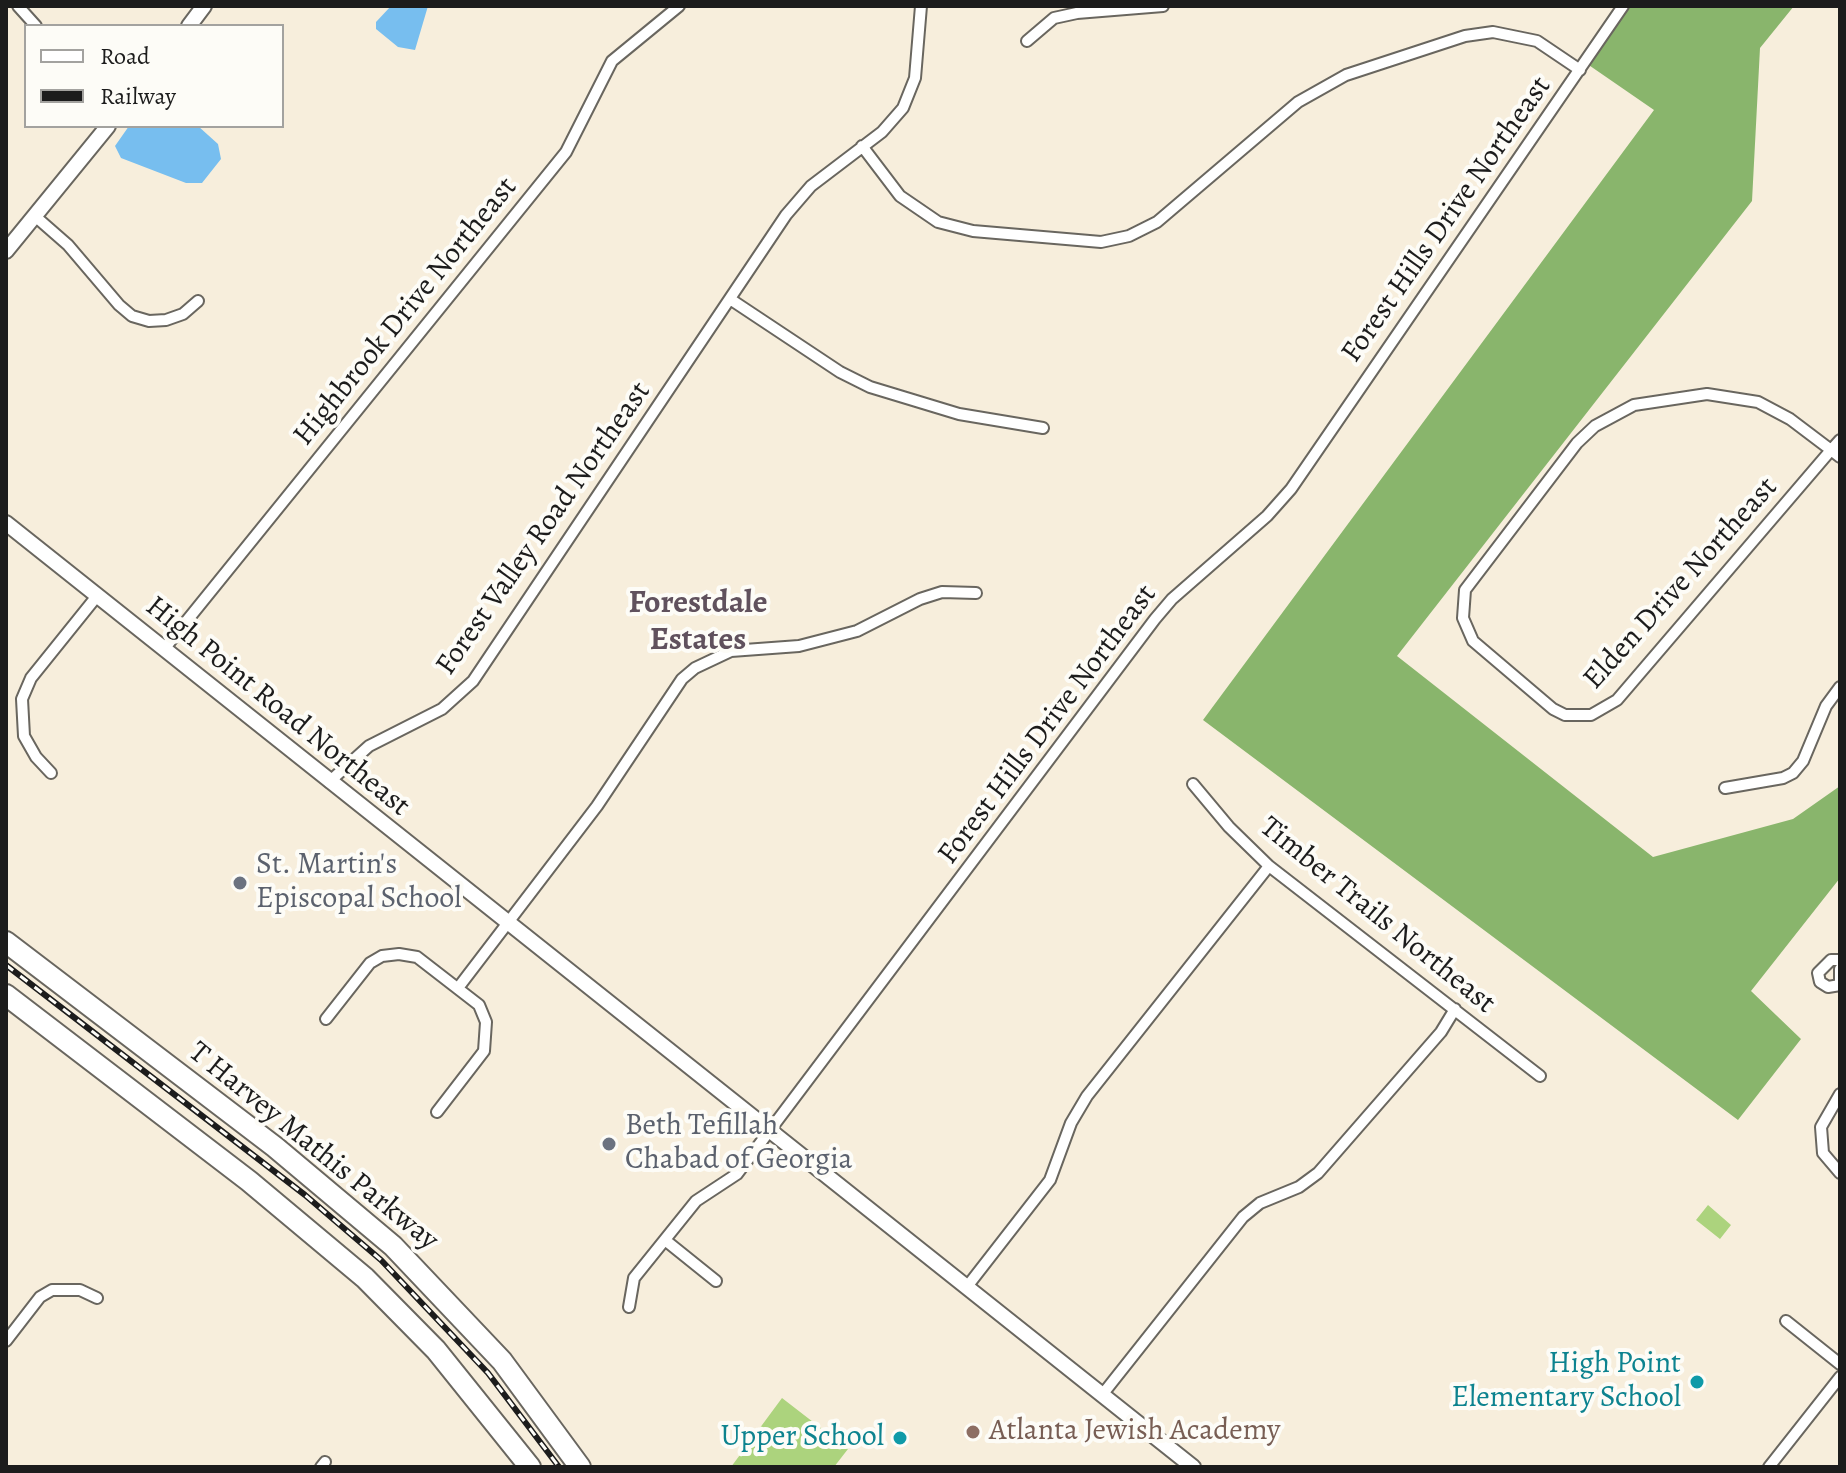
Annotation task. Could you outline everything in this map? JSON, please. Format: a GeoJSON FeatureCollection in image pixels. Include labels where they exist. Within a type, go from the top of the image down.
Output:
{"type":"FeatureCollection","features":[{"type":"Feature","properties":{"kind":"highway","name":"T Harvey Mathis Parkway"},"geometry":{"type":"LineString","coordinates":[[6,942],[275,1147],[393,1246],[502,1361],[580,1467]]}},
{"type":"Feature","properties":{"kind":"highway"},"geometry":{"type":"LineString","coordinates":[[6,995],[259,1189],[365,1278],[444,1359],[530,1467]]}},
{"type":"Feature","properties":{"kind":"street"},"geometry":{"type":"LineString","coordinates":[[18,6],[34,24]]}},
{"type":"Feature","properties":{"kind":"street"},"geometry":{"type":"LineString","coordinates":[[190,24],[204,6]]}},
{"type":"Feature","properties":{"kind":"street","name":"Highbrook Drive Northeast"},"geometry":{"type":"LineString","coordinates":[[164,649],[566,152],[612,61],[679,6]]}},
{"type":"Feature","properties":{"kind":"street","name":"Forest Valley Road Northeast"},"geometry":{"type":"LineString","coordinates":[[329,782],[369,746],[442,709],[473,681],[798,198],[893,120],[911,92],[918,63],[921,6]]}},
{"type":"Feature","properties":{"kind":"street"},"geometry":{"type":"LineString","coordinates":[[1027,41],[1054,18],[1077,13],[1163,6]]}},
{"type":"Feature","properties":{"kind":"street","name":"Forest Hills Drive Northeast"},"geometry":{"type":"LineString","coordinates":[[629,1307],[634,1278],[696,1201],[737,1174],[1155,619],[1199,574],[1267,516],[1291,489],[1623,6]]}},
{"type":"Feature","properties":{"kind":"street"},"geometry":{"type":"LineString","coordinates":[[862,146],[900,196],[938,222],[973,231],[1101,242],[1129,236],[1157,222],[1298,102],[1346,75],[1465,36],[1493,32],[1537,41],[1580,70]]}},
{"type":"Feature","properties":{"kind":"street"},"geometry":{"type":"LineString","coordinates":[[6,251],[106,128]]}},
{"type":"Feature","properties":{"kind":"street"},"geometry":{"type":"LineString","coordinates":[[36,217],[68,245],[132,316],[149,321],[166,320],[183,314],[198,301]]}},
{"type":"Feature","properties":{"kind":"street"},"geometry":{"type":"LineString","coordinates":[[730,299],[840,372],[870,387],[959,414],[1043,428]]}},
{"type":"Feature","properties":{"kind":"street","name":"Elden Drive Northeast"},"geometry":{"type":"LineString","coordinates":[[1836,453],[1779,411],[1736,396],[1707,394],[1656,400],[1616,413],[1577,443],[1472,577],[1462,604],[1468,632],[1480,648],[1553,709],[1577,716],[1604,710],[1617,700],[1836,453],[1840,440]]}},
{"type":"Feature","properties":{"kind":"street","name":"High Point Road Northeast"},"geometry":{"type":"LineString","coordinates":[[6,523],[1193,1467]]}},
{"type":"Feature","properties":{"kind":"street"},"geometry":{"type":"LineString","coordinates":[[458,988],[597,806],[682,679],[695,668],[731,651],[799,646],[852,632],[920,599],[942,592],[976,593]]}},
{"type":"Feature","properties":{"kind":"street"},"geometry":{"type":"LineString","coordinates":[[51,773],[36,757],[24,736],[22,699],[31,678],[97,596]]}},
{"type":"Feature","properties":{"kind":"street"},"geometry":{"type":"LineString","coordinates":[[1725,788],[1783,778],[1793,773],[1803,761],[1826,706],[1840,687]]}},
{"type":"Feature","properties":{"kind":"street","name":"Timber Trails Northeast"},"geometry":{"type":"LineString","coordinates":[[1193,784],[1229,827],[1269,866],[1540,1076]]}},
{"type":"Feature","properties":{"kind":"street"},"geometry":{"type":"LineString","coordinates":[[966,1288],[1050,1180],[1071,1123],[1087,1096],[1269,866]]}},
{"type":"Feature","properties":{"kind":"street"},"geometry":{"type":"LineString","coordinates":[[326,1019],[370,963],[382,956],[399,954],[417,957],[479,1005],[486,1022],[487,1036],[478,1062],[437,1112]]}},
{"type":"Feature","properties":{"kind":"street"},"geometry":{"type":"LineString","coordinates":[[1840,960],[1831,960],[1818,973],[1820,982],[1828,987],[1840,986],[1840,969]]}},
{"type":"Feature","properties":{"kind":"street"},"geometry":{"type":"LineString","coordinates":[[1102,1395],[1243,1217],[1260,1203],[1299,1187],[1318,1173],[1441,1032],[1455,1009]]}},
{"type":"Feature","properties":{"kind":"street"},"geometry":{"type":"LineString","coordinates":[[1840,1094],[1821,1127],[1823,1153],[1840,1173]]}},
{"type":"Feature","properties":{"kind":"street"},"geometry":{"type":"LineString","coordinates":[[665,1240],[716,1281]]}},
{"type":"Feature","properties":{"kind":"street"},"geometry":{"type":"LineString","coordinates":[[6,1341],[40,1297],[52,1290],[80,1290],[97,1298]]}},
{"type":"Feature","properties":{"kind":"street"},"geometry":{"type":"LineString","coordinates":[[1786,1321],[1840,1364]]}},
{"type":"Feature","properties":{"kind":"street"},"geometry":{"type":"LineString","coordinates":[[1769,1467],[1840,1377]]}},
{"type":"Feature","properties":{"kind":"green space"},"geometry":{"type":"Polygon","coordinates":[[[1619,6],[1794,6],[1760,48],[1752,201],[1397,656],[1653,857],[1793,819],[1840,786],[1840,878],[1751,991],[1801,1039],[1738,1120],[1203,720],[1654,110],[1580,59],[1619,6]]]}},
{"type":"Feature","properties":{"kind":"green space"},"geometry":{"type":"Polygon","coordinates":[[[1708,1205],[1731,1225],[1720,1239],[1696,1220],[1708,1205]]]}},
{"type":"Feature","properties":{"kind":"green space"},"geometry":{"type":"Polygon","coordinates":[[[782,1398],[848,1449],[834,1467],[731,1467],[782,1398]]]}},
{"type":"Feature","properties":{"kind":"water"},"geometry":{"type":"Polygon","coordinates":[[[391,6],[428,6],[415,50],[398,47],[376,29],[376,22],[391,6]]]}},
{"type":"Feature","properties":{"kind":"water"},"geometry":{"type":"Polygon","coordinates":[[[128,128],[200,128],[218,144],[221,159],[202,183],[186,183],[121,158],[115,146],[128,128]]]}},
{"type":"Feature","properties":{"kind":"railway"},"geometry":{"type":"LineString","coordinates":[[6,965],[305,1195],[381,1260],[488,1373],[559,1467]]}},
{"type":"Feature","properties":{"kind":"place","name":"St. Martin's Episcopal School"},"geometry":{"type":"Point","coordinates":[240,883]}},
{"type":"Feature","properties":{"kind":"place","name":"Beth Tefillah Chabad of Georgia"},"geometry":{"type":"Point","coordinates":[609,1144]}},
{"type":"Feature","properties":{"kind":"place","name":"High Point Elementary School"},"geometry":{"type":"Point","coordinates":[1697,1382]}},
{"type":"Feature","properties":{"kind":"place","name":"Atlanta Jewish Academy"},"geometry":{"type":"Point","coordinates":[973,1432]}},
{"type":"Feature","properties":{"kind":"place","name":"Upper School"},"geometry":{"type":"Point","coordinates":[900,1438]}},
{"type":"Feature","properties":{"kind":"district","name":"Forestdale Estates"},"geometry":{"type":"Point","coordinates":[698,622]}}]}
